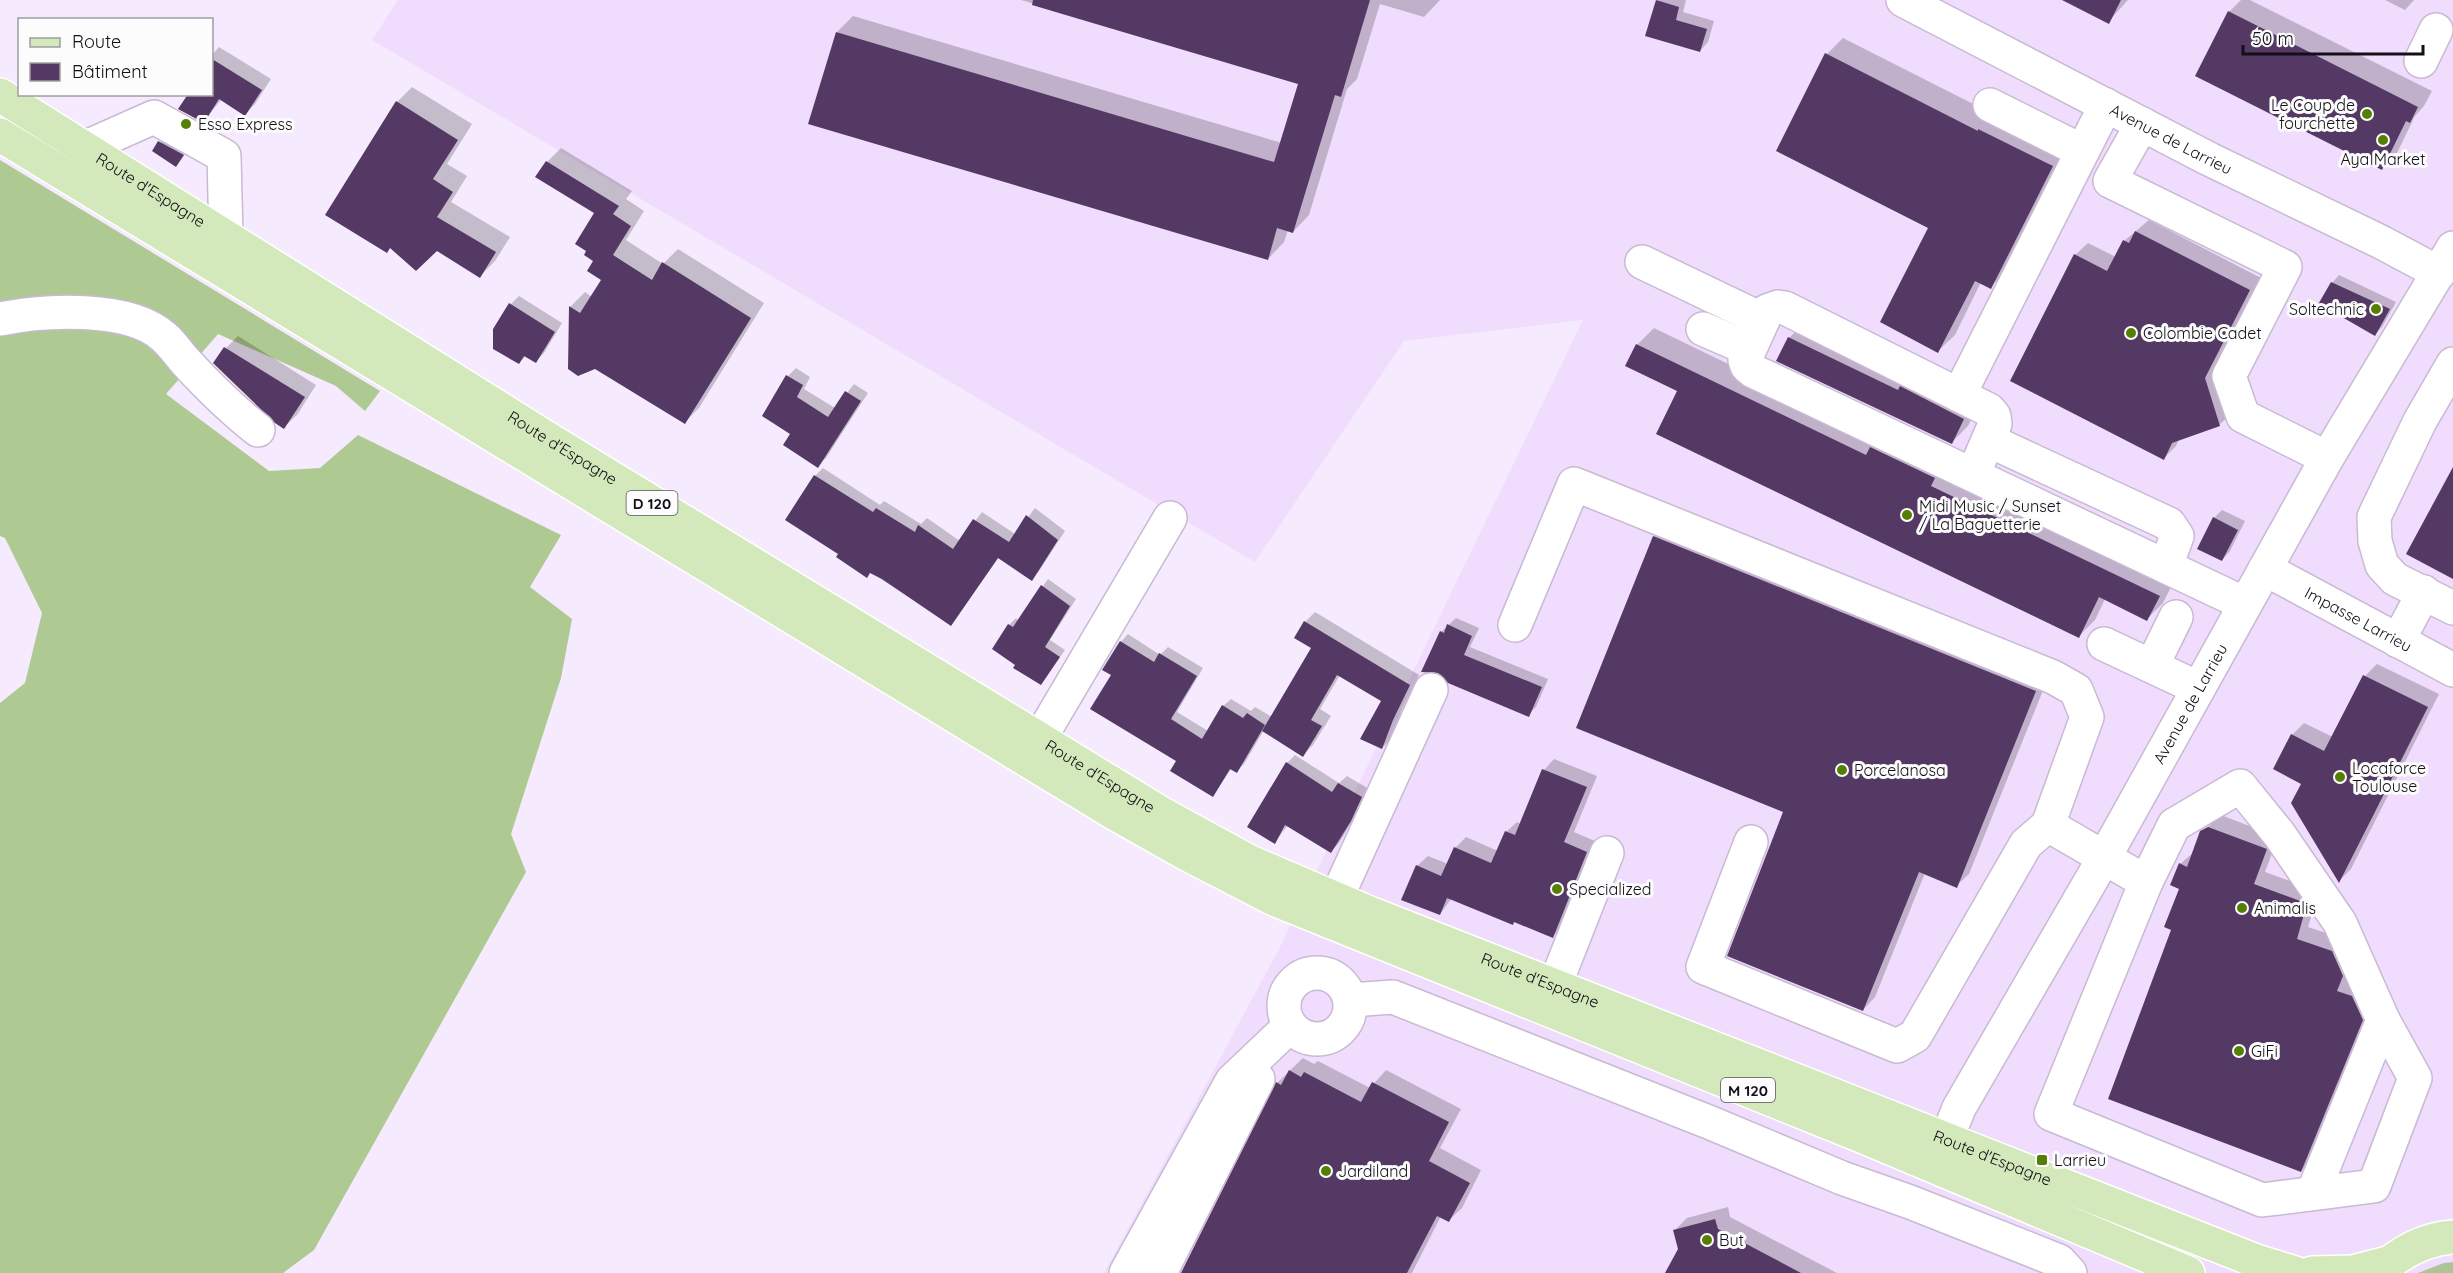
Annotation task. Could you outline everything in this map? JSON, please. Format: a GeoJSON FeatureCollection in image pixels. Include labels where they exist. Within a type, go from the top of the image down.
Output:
{"type":"FeatureCollection","features":[{"type":"Feature","properties":{"kind":"main road","name":"Route d'Espagne"},"geometry":{"type":"LineString","coordinates":[[0,95],[553,442],[1033,750],[1183,852],[1276,900],[1319,900],[1556,985],[1947,1138],[2054,1183],[2259,1262],[2295,1273]]}},
{"type":"Feature","properties":{"kind":"main road","name":"Route d'Espagne"},"geometry":{"type":"LineString","coordinates":[[0,135],[1033,750]]}},
{"type":"Feature","properties":{"kind":"main road","name":"Route d'Espagne"},"geometry":{"type":"LineString","coordinates":[[1319,900],[1840,1127],[2188,1273]]}},
{"type":"Feature","properties":{"kind":"main road"},"geometry":{"type":"LineString","coordinates":[[2312,1273],[2353,1272],[2383,1268],[2405,1251],[2438,1238],[2453,1237]]}},
{"type":"Feature","properties":{"kind":"street","name":"Avenue de Larrieu"},"geometry":{"type":"LineString","coordinates":[[1903,0],[2142,124],[2449,256],[2327,458],[2103,858],[1959,1108],[1947,1138]]}},
{"type":"Feature","properties":{"kind":"street"},"geometry":{"type":"LineString","coordinates":[[2421,61],[2436,30]]}},
{"type":"Feature","properties":{"kind":"street"},"geometry":{"type":"LineString","coordinates":[[1990,105],[2082,151]]}},
{"type":"Feature","properties":{"kind":"street"},"geometry":{"type":"LineString","coordinates":[[1959,395],[2106,105]]}},
{"type":"Feature","properties":{"kind":"street"},"geometry":{"type":"LineString","coordinates":[[84,148],[154,117],[224,156],[226,237]]}},
{"type":"Feature","properties":{"kind":"street"},"geometry":{"type":"LineString","coordinates":[[2142,124],[2110,181],[2285,267],[2229,376],[2243,416],[2327,458]]}},
{"type":"Feature","properties":{"kind":"street"},"geometry":{"type":"LineString","coordinates":[[1642,262],[1763,320]]}},
{"type":"Feature","properties":{"kind":"street"},"geometry":{"type":"LineString","coordinates":[[1973,475],[1990,441],[1995,424],[1994,416],[1989,410],[1785,308],[1772,308],[1767,311],[1745,360],[1753,372],[2245,604]]}},
{"type":"Feature","properties":{"kind":"street"},"geometry":{"type":"LineString","coordinates":[[0,319],[26,314],[115,314],[143,323],[164,336],[227,407],[258,430]]}},
{"type":"Feature","properties":{"kind":"street"},"geometry":{"type":"LineString","coordinates":[[1703,329],[1749,349]]}},
{"type":"Feature","properties":{"kind":"street"},"geometry":{"type":"LineString","coordinates":[[2453,364],[2420,421],[2374,518],[2375,541],[2382,565],[2395,579],[2453,608]]}},
{"type":"Feature","properties":{"kind":"street"},"geometry":{"type":"LineString","coordinates":[[1990,441],[2174,528],[2177,536],[2176,543],[2166,566]]}},
{"type":"Feature","properties":{"kind":"street"},"geometry":{"type":"LineString","coordinates":[[1515,625],[1574,484],[2053,677],[2076,690],[2087,717],[2048,825],[2026,844],[1915,1036],[1897,1046],[1703,967],[1751,842]]}},
{"type":"Feature","properties":{"kind":"street"},"geometry":{"type":"LineString","coordinates":[[2085,527],[2100,492]]}},
{"type":"Feature","properties":{"kind":"street"},"geometry":{"type":"LineString","coordinates":[[1033,750],[1170,518]]}},
{"type":"Feature","properties":{"kind":"street","name":"Impasse Larrieu"},"geometry":{"type":"LineString","coordinates":[[2265,569],[2453,670]]}},
{"type":"Feature","properties":{"kind":"street"},"geometry":{"type":"LineString","coordinates":[[2398,641],[2424,592]]}},
{"type":"Feature","properties":{"kind":"street"},"geometry":{"type":"LineString","coordinates":[[2152,666],[2176,617]]}},
{"type":"Feature","properties":{"kind":"street"},"geometry":{"type":"LineString","coordinates":[[2104,644],[2198,688]]}},
{"type":"Feature","properties":{"kind":"street"},"geometry":{"type":"LineString","coordinates":[[1319,900],[1431,690]]}},
{"type":"Feature","properties":{"kind":"street"},"geometry":{"type":"LineString","coordinates":[[2240,786],[2279,834],[2340,923],[2383,1020],[2415,1078],[2374,1186],[2262,1200],[2051,1114],[2146,882],[2174,825],[2240,786]]}},
{"type":"Feature","properties":{"kind":"street"},"geometry":{"type":"LineString","coordinates":[[2048,825],[2146,882]]}},
{"type":"Feature","properties":{"kind":"street"},"geometry":{"type":"LineString","coordinates":[[1556,985],[1607,853]]}},
{"type":"Feature","properties":{"kind":"street"},"geometry":{"type":"LineString","coordinates":[[1318,973],[1333,977],[1344,987],[1350,1000],[1350,1013],[1344,1025],[1336,1034],[1324,1039],[1311,1039],[1299,1034],[1290,1026],[1284,1012],[1285,997],[1292,984],[1304,976],[1318,973]]}},
{"type":"Feature","properties":{"kind":"street"},"geometry":{"type":"LineString","coordinates":[[1350,1000],[1393,997],[1711,1123],[1842,1178],[1910,1202],[2059,1262],[2070,1273]]}},
{"type":"Feature","properties":{"kind":"street"},"geometry":{"type":"LineString","coordinates":[[2313,1193],[2383,1020]]}},
{"type":"Feature","properties":{"kind":"street"},"geometry":{"type":"LineString","coordinates":[[1126,1273],[1232,1081],[1290,1026]]}},
{"type":"Feature","properties":{"kind":"street"},"geometry":{"type":"LineString","coordinates":[[1160,1273],[1257,1082],[1290,1026]]}},
{"type":"Feature","properties":{"kind":"shaded area"},"geometry":{"type":"Polygon","coordinates":[[[398,0],[2453,0],[2453,1273],[1104,1273],[1278,951],[1583,320],[1404,341],[1255,562],[372,40],[398,0]]]}},
{"type":"Feature","properties":{"kind":"green space"},"geometry":{"type":"Polygon","coordinates":[[[0,160],[380,391],[365,411],[336,386],[218,334],[166,394],[269,471],[320,468],[358,435],[561,535],[530,587],[572,619],[561,678],[511,834],[526,872],[314,1250],[283,1273],[0,1273],[0,703],[25,683],[42,613],[5,538],[0,536],[0,160]]]}},
{"type":"Feature","properties":{"kind":"green space"},"geometry":{"type":"Polygon","coordinates":[[[2453,1262],[2453,1273],[2418,1273],[2444,1263],[2453,1262]]]}},
{"type":"Feature","properties":{"kind":"building"},"geometry":{"type":"Polygon","coordinates":[[[1033,0],[1370,0],[1341,97],[1335,95],[1293,233],[1277,228],[1268,260],[808,124],[836,32],[1274,162],[1298,84],[1032,5],[1033,0]]]}},
{"type":"Feature","properties":{"kind":"building"},"geometry":{"type":"Polygon","coordinates":[[[1656,0],[1679,7],[1676,20],[1707,29],[1700,52],[1645,36],[1656,0]]]}},
{"type":"Feature","properties":{"kind":"building"},"geometry":{"type":"Polygon","coordinates":[[[2062,0],[2121,0],[2109,24],[2062,0]]]}},
{"type":"Feature","properties":{"kind":"building"},"geometry":{"type":"Polygon","coordinates":[[[2228,11],[2418,107],[2410,123],[2406,121],[2382,170],[2195,76],[2228,11]]]}},
{"type":"Feature","properties":{"kind":"building"},"geometry":{"type":"Polygon","coordinates":[[[1825,53],[1978,131],[1978,129],[2053,166],[1991,289],[1975,281],[1938,353],[1880,322],[1928,228],[1776,151],[1825,53]]]}},
{"type":"Feature","properties":{"kind":"building"},"geometry":{"type":"Polygon","coordinates":[[[213,60],[262,90],[245,116],[219,99],[204,123],[178,109],[187,96],[213,96],[213,60]]]}},
{"type":"Feature","properties":{"kind":"building"},"geometry":{"type":"Polygon","coordinates":[[[396,101],[458,140],[433,179],[453,192],[437,217],[496,252],[480,278],[437,251],[416,271],[390,248],[387,253],[325,215],[396,101]]]}},
{"type":"Feature","properties":{"kind":"building"},"geometry":{"type":"Polygon","coordinates":[[[158,141],[184,155],[176,167],[152,151],[158,141]]]}},
{"type":"Feature","properties":{"kind":"building"},"geometry":{"type":"Polygon","coordinates":[[[546,161],[619,206],[613,214],[631,226],[613,255],[652,280],[662,262],[751,318],[685,424],[595,369],[578,376],[568,369],[569,306],[580,313],[601,280],[587,271],[593,261],[584,255],[586,251],[575,244],[594,213],[535,177],[546,161]]]}},
{"type":"Feature","properties":{"kind":"building","name":"Colombie Cadet"},"geometry":{"type":"Polygon","coordinates":[[[2135,231],[2250,290],[2205,378],[2220,426],[2172,443],[2164,460],[2010,381],[2074,254],[2107,271],[2123,240],[2129,243],[2135,231]]]}},
{"type":"Feature","properties":{"kind":"building","name":"Soltechnic"},"geometry":{"type":"Polygon","coordinates":[[[2331,282],[2390,309],[2375,336],[2335,313],[2333,317],[2316,308],[2331,282]]]}},
{"type":"Feature","properties":{"kind":"building"},"geometry":{"type":"Polygon","coordinates":[[[509,303],[555,332],[536,363],[524,356],[519,364],[493,349],[493,329],[509,303]]]}},
{"type":"Feature","properties":{"kind":"building"},"geometry":{"type":"Polygon","coordinates":[[[1788,337],[1898,390],[1900,386],[1964,419],[1952,444],[1776,361],[1788,337]]]}},
{"type":"Feature","properties":{"kind":"building","name":"Midi Music / Sunset / La Baguetterie"},"geometry":{"type":"Polygon","coordinates":[[[1636,344],[1866,455],[1870,447],[1935,478],[1931,486],[2160,596],[2147,621],[2099,597],[2079,638],[1656,434],[1677,391],[1625,366],[1636,344]]]}},
{"type":"Feature","properties":{"kind":"building"},"geometry":{"type":"Polygon","coordinates":[[[224,347],[305,397],[284,429],[213,363],[224,347]]]}},
{"type":"Feature","properties":{"kind":"building"},"geometry":{"type":"Polygon","coordinates":[[[786,375],[803,385],[797,397],[828,417],[845,391],[861,401],[818,468],[783,445],[790,434],[762,416],[786,375]]]}},
{"type":"Feature","properties":{"kind":"building"},"geometry":{"type":"Polygon","coordinates":[[[2453,467],[2453,579],[2406,554],[2453,467]]]}},
{"type":"Feature","properties":{"kind":"building"},"geometry":{"type":"Polygon","coordinates":[[[814,475],[873,512],[876,508],[915,532],[918,525],[953,549],[973,519],[1009,542],[1026,515],[1058,540],[1032,581],[998,558],[951,626],[882,579],[870,573],[867,578],[836,557],[838,554],[785,520],[814,475]]]}},
{"type":"Feature","properties":{"kind":"building"},"geometry":{"type":"Polygon","coordinates":[[[2213,517],[2238,530],[2222,561],[2197,549],[2213,517]]]}},
{"type":"Feature","properties":{"kind":"building","name":"Porcelanosa"},"geometry":{"type":"Polygon","coordinates":[[[1653,536],[2036,691],[1957,888],[1919,872],[1863,1011],[1727,956],[1783,812],[1576,728],[1653,536]]]}},
{"type":"Feature","properties":{"kind":"building"},"geometry":{"type":"Polygon","coordinates":[[[1041,585],[1070,606],[1045,647],[1060,657],[1041,685],[1013,668],[1015,665],[992,649],[1008,624],[1013,627],[1041,585]]]}},
{"type":"Feature","properties":{"kind":"building"},"geometry":{"type":"Polygon","coordinates":[[[1304,621],[1410,685],[1382,749],[1360,739],[1381,701],[1337,675],[1311,720],[1322,726],[1303,757],[1262,731],[1311,648],[1294,638],[1304,621]]]}},
{"type":"Feature","properties":{"kind":"building"},"geometry":{"type":"Polygon","coordinates":[[[1447,624],[1472,636],[1464,655],[1542,687],[1529,717],[1448,683],[1438,673],[1421,672],[1440,631],[1444,633],[1447,624]]]}},
{"type":"Feature","properties":{"kind":"building"},"geometry":{"type":"Polygon","coordinates":[[[1120,641],[1154,662],[1159,653],[1197,676],[1171,719],[1202,739],[1222,705],[1243,718],[1247,713],[1265,725],[1237,773],[1230,769],[1213,797],[1170,771],[1176,761],[1090,709],[1111,675],[1102,670],[1120,641]]]}},
{"type":"Feature","properties":{"kind":"building","name":"Locaforce Toulouse"},"geometry":{"type":"Polygon","coordinates":[[[2363,675],[2428,707],[2339,883],[2291,803],[2301,784],[2273,769],[2291,734],[2324,751],[2363,675]]]}},
{"type":"Feature","properties":{"kind":"building"},"geometry":{"type":"Polygon","coordinates":[[[1286,762],[1332,792],[1338,783],[1362,797],[1351,821],[1331,853],[1285,825],[1275,844],[1247,827],[1286,762]]]}},
{"type":"Feature","properties":{"kind":"building"},"geometry":{"type":"Polygon","coordinates":[[[1542,769],[1587,787],[1564,842],[1587,852],[1553,938],[1514,922],[1513,925],[1447,898],[1440,915],[1401,900],[1416,865],[1441,876],[1454,847],[1491,863],[1505,831],[1515,835],[1542,769]]]}},
{"type":"Feature","properties":{"kind":"building","name":"GiFi"},"geometry":{"type":"Polygon","coordinates":[[[2208,827],[2267,849],[2254,884],[2303,902],[2306,907],[2297,939],[2332,951],[2343,976],[2337,991],[2352,996],[2363,1020],[2301,1172],[2108,1099],[2171,930],[2164,927],[2179,889],[2170,885],[2179,863],[2187,867],[2200,831],[2208,827]]]}},
{"type":"Feature","properties":{"kind":"building","name":"Jardiland"},"geometry":{"type":"Polygon","coordinates":[[[1289,1070],[1301,1077],[1304,1072],[1361,1102],[1372,1082],[1449,1122],[1429,1161],[1470,1183],[1449,1222],[1437,1216],[1407,1273],[1181,1273],[1276,1082],[1281,1085],[1289,1070]]]}},
{"type":"Feature","properties":{"kind":"building","name":"But"},"geometry":{"type":"Polygon","coordinates":[[[1715,1219],[1718,1229],[1801,1273],[1665,1273],[1678,1249],[1673,1230],[1715,1219]]]}},
{"type":"Feature","properties":{"kind":"place","name":"Le Coup de fourchette"},"geometry":{"type":"Point","coordinates":[2367,114]}},
{"type":"Feature","properties":{"kind":"place","name":"Esso Express"},"geometry":{"type":"Point","coordinates":[186,124]}},
{"type":"Feature","properties":{"kind":"place","name":"Aya Market"},"geometry":{"type":"Point","coordinates":[2383,140]}},
{"type":"Feature","properties":{"kind":"place","name":"Soltechnic"},"geometry":{"type":"Point","coordinates":[2376,309]}},
{"type":"Feature","properties":{"kind":"place","name":"Colombie Cadet"},"geometry":{"type":"Point","coordinates":[2131,333]}},
{"type":"Feature","properties":{"kind":"place","name":"Midi Music / Sunset / La Baguetterie"},"geometry":{"type":"Point","coordinates":[1907,515]}},
{"type":"Feature","properties":{"kind":"place","name":"Porcelanosa"},"geometry":{"type":"Point","coordinates":[1842,770]}},
{"type":"Feature","properties":{"kind":"place","name":"Locaforce Toulouse"},"geometry":{"type":"Point","coordinates":[2340,777]}},
{"type":"Feature","properties":{"kind":"place","name":"Specialized"},"geometry":{"type":"Point","coordinates":[1557,889]}},
{"type":"Feature","properties":{"kind":"place","name":"Animalis"},"geometry":{"type":"Point","coordinates":[2242,908]}},
{"type":"Feature","properties":{"kind":"place","name":"GiFi"},"geometry":{"type":"Point","coordinates":[2239,1051]}},
{"type":"Feature","properties":{"kind":"place","name":"Larrieu"},"geometry":{"type":"Point","coordinates":[2042,1160]}},
{"type":"Feature","properties":{"kind":"place","name":"Jardiland"},"geometry":{"type":"Point","coordinates":[1326,1171]}},
{"type":"Feature","properties":{"kind":"place","name":"But"},"geometry":{"type":"Point","coordinates":[1707,1240]}}]}
